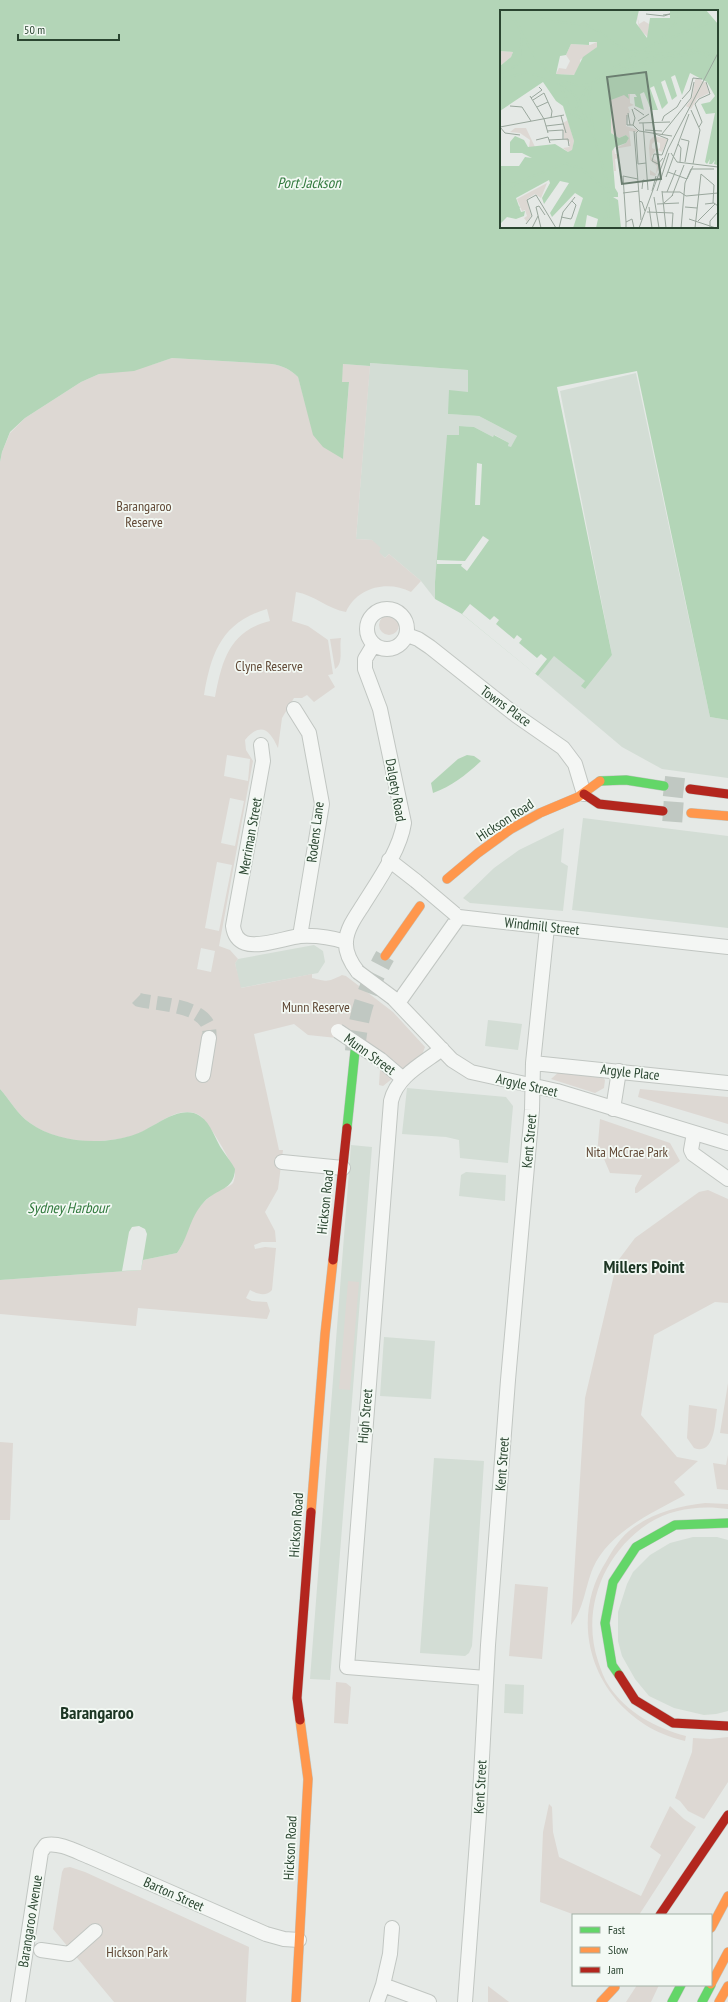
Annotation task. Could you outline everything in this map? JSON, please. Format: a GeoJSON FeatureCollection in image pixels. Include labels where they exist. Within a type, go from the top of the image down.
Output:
{"type":"FeatureCollection","features":[{"type":"Feature","properties":{"kind":"main road","name":"Hickson Road"},"geometry":{"type":"LineString","coordinates":[[447,878],[513,828],[532,817],[584,794],[591,786],[601,780],[611,779],[664,786]]}},
{"type":"Feature","properties":{"kind":"main road"},"geometry":{"type":"LineString","coordinates":[[690,789],[728,794]]}},
{"type":"Feature","properties":{"kind":"main road"},"geometry":{"type":"LineString","coordinates":[[584,794],[598,804],[663,811]]}},
{"type":"Feature","properties":{"kind":"main road"},"geometry":{"type":"LineString","coordinates":[[692,812],[728,816]]}},
{"type":"Feature","properties":{"kind":"main road"},"geometry":{"type":"LineString","coordinates":[[385,956],[420,906]]}},
{"type":"Feature","properties":{"kind":"main road","name":"Hickson Road"},"geometry":{"type":"LineString","coordinates":[[296,2002],[308,1779],[307,1762],[297,1698],[322,1367],[355,1051]]}},
{"type":"Feature","properties":{"kind":"main road"},"geometry":{"type":"LineString","coordinates":[[728,1524],[714,1521],[684,1523],[666,1529],[646,1540],[628,1557],[612,1581],[606,1600],[603,1618],[605,1645],[609,1658],[618,1678],[634,1699],[657,1716],[682,1726],[698,1728],[728,1726]]}},
{"type":"Feature","properties":{"kind":"main road"},"geometry":{"type":"LineString","coordinates":[[661,1914],[728,1815]]}},
{"type":"Feature","properties":{"kind":"main road"},"geometry":{"type":"LineString","coordinates":[[671,1914],[728,1822]]}},
{"type":"Feature","properties":{"kind":"main road"},"geometry":{"type":"LineString","coordinates":[[712,1926],[728,1896]]}},
{"type":"Feature","properties":{"kind":"main road"},"geometry":{"type":"LineString","coordinates":[[712,1983],[728,1952]]}},
{"type":"Feature","properties":{"kind":"main road"},"geometry":{"type":"LineString","coordinates":[[672,2002],[680,1986]]}},
{"type":"Feature","properties":{"kind":"main road"},"geometry":{"type":"LineString","coordinates":[[702,2002],[710,1986]]}},
{"type":"Feature","properties":{"kind":"main road"},"geometry":{"type":"LineString","coordinates":[[719,2002],[728,1986]]}},
{"type":"Feature","properties":{"kind":"main road"},"geometry":{"type":"LineString","coordinates":[[601,2002],[619,1990]]}},
{"type":"Feature","properties":{"kind":"main road"},"geometry":{"type":"LineString","coordinates":[[606,2002],[619,1990]]}},
{"type":"Feature","properties":{"kind":"street"},"geometry":{"type":"LineString","coordinates":[[393,609],[399,612],[407,622],[407,635],[399,646],[386,649],[374,644],[368,636],[367,624],[370,618],[380,610],[393,609]]}},
{"type":"Feature","properties":{"kind":"street","name":"Towns Place"},"geometry":{"type":"LineString","coordinates":[[407,635],[418,639],[430,647],[517,716],[563,748],[575,764],[584,794]]}},
{"type":"Feature","properties":{"kind":"street","name":"Dalgety Road"},"geometry":{"type":"LineString","coordinates":[[346,942],[350,927],[400,840],[404,823],[380,709],[365,669],[365,659],[374,644]]}},
{"type":"Feature","properties":{"kind":"street","name":"Rodens Lane"},"geometry":{"type":"LineString","coordinates":[[294,709],[309,733],[322,804],[300,936]]}},
{"type":"Feature","properties":{"kind":"street","name":"Merriman Street"},"geometry":{"type":"LineString","coordinates":[[261,744],[263,760],[233,926],[234,933],[238,939],[245,943],[256,944],[300,936]]}},
{"type":"Feature","properties":{"kind":"street"},"geometry":{"type":"LineString","coordinates":[[389,860],[457,916],[396,1001]]}},
{"type":"Feature","properties":{"kind":"street","name":"Windmill Street"},"geometry":{"type":"LineString","coordinates":[[457,916],[728,947]]}},
{"type":"Feature","properties":{"kind":"street","name":"Kent Street"},"geometry":{"type":"LineString","coordinates":[[465,2002],[479,1814],[486,1678],[508,1380],[532,1110],[533,1063],[547,927]]}},
{"type":"Feature","properties":{"kind":"street"},"geometry":{"type":"LineString","coordinates":[[300,936],[322,935],[346,942]]}},
{"type":"Feature","properties":{"kind":"street","name":"Argyle Street"},"geometry":{"type":"LineString","coordinates":[[346,942],[350,960],[358,972],[396,1001],[442,1049],[458,1064],[471,1072],[532,1084],[728,1143]]}},
{"type":"Feature","properties":{"kind":"street","name":"Munn Street"},"geometry":{"type":"LineString","coordinates":[[338,1031],[381,1060],[402,1078]]}},
{"type":"Feature","properties":{"kind":"street"},"geometry":{"type":"LineString","coordinates":[[204,1075],[209,1038]]}},
{"type":"Feature","properties":{"kind":"street","name":"High Street"},"geometry":{"type":"LineString","coordinates":[[442,1049],[402,1078],[393,1092],[391,1101],[346,1667],[486,1678]]}},
{"type":"Feature","properties":{"kind":"street","name":"Argyle Place"},"geometry":{"type":"LineString","coordinates":[[533,1063],[728,1083]]}},
{"type":"Feature","properties":{"kind":"street"},"geometry":{"type":"LineString","coordinates":[[614,1109],[619,1071]]}},
{"type":"Feature","properties":{"kind":"street"},"geometry":{"type":"LineString","coordinates":[[694,1133],[691,1150],[692,1154],[728,1179]]}},
{"type":"Feature","properties":{"kind":"street"},"geometry":{"type":"LineString","coordinates":[[282,1162],[343,1168]]}},
{"type":"Feature","properties":{"kind":"street","name":"Barton Street"},"geometry":{"type":"LineString","coordinates":[[50,1844],[64,1847],[84,1855],[266,1934],[284,1939],[299,1940]]}},
{"type":"Feature","properties":{"kind":"street","name":"Barangaroo Avenue"},"geometry":{"type":"LineString","coordinates":[[18,2002],[41,1852],[46,1845],[50,1844]]}},
{"type":"Feature","properties":{"kind":"street"},"geometry":{"type":"LineString","coordinates":[[377,2002],[383,1985],[390,1954],[392,1928]]}},
{"type":"Feature","properties":{"kind":"street"},"geometry":{"type":"LineString","coordinates":[[41,1950],[70,1954],[95,1931]]}},
{"type":"Feature","properties":{"kind":"street"},"geometry":{"type":"LineString","coordinates":[[383,1985],[429,2002]]}},
{"type":"Feature","properties":{"kind":"shaded area"},"geometry":{"type":"Polygon","coordinates":[[[370,363],[468,370],[468,392],[448,414],[479,416],[517,436],[511,448],[508,446],[509,443],[495,435],[493,437],[474,427],[459,426],[459,435],[437,564],[435,599],[421,581],[389,554],[385,558],[378,552],[372,540],[356,539],[370,363]]]}},
{"type":"Feature","properties":{"kind":"shaded area"},"geometry":{"type":"Polygon","coordinates":[[[636,373],[710,717],[728,720],[728,778],[662,769],[622,747],[538,676],[554,655],[585,681],[612,655],[560,391],[636,373]]]}},
{"type":"Feature","properties":{"kind":"shaded area"},"geometry":{"type":"Polygon","coordinates":[[[583,818],[728,836],[728,928],[572,910],[583,818]]]}},
{"type":"Feature","properties":{"kind":"shaded area"},"geometry":{"type":"Polygon","coordinates":[[[564,828],[561,862],[568,866],[563,911],[470,903],[463,898],[494,868],[519,850],[564,828]]]}},
{"type":"Feature","properties":{"kind":"shaded area"},"geometry":{"type":"Polygon","coordinates":[[[314,945],[323,951],[325,962],[318,973],[240,988],[235,963],[238,959],[314,945]]]}},
{"type":"Feature","properties":{"kind":"shaded area"},"geometry":{"type":"Polygon","coordinates":[[[488,1020],[522,1024],[518,1050],[485,1046],[488,1020]]]}},
{"type":"Feature","properties":{"kind":"shaded area"},"geometry":{"type":"Polygon","coordinates":[[[407,1088],[506,1097],[513,1106],[508,1163],[460,1158],[459,1140],[446,1137],[402,1134],[407,1088]]]}},
{"type":"Feature","properties":{"kind":"shaded area"},"geometry":{"type":"Polygon","coordinates":[[[351,1145],[372,1147],[330,1680],[310,1679],[351,1145]]]}},
{"type":"Feature","properties":{"kind":"shaded area"},"geometry":{"type":"Polygon","coordinates":[[[466,1172],[506,1175],[505,1201],[459,1196],[461,1175],[466,1172]]]}},
{"type":"Feature","properties":{"kind":"shaded area"},"geometry":{"type":"Polygon","coordinates":[[[384,1337],[435,1341],[431,1399],[380,1396],[384,1337]]]}},
{"type":"Feature","properties":{"kind":"shaded area"},"geometry":{"type":"Polygon","coordinates":[[[434,1458],[484,1461],[472,1646],[469,1653],[465,1656],[420,1653],[434,1458]]]}},
{"type":"Feature","properties":{"kind":"shaded area"},"geometry":{"type":"Polygon","coordinates":[[[693,1537],[717,1537],[728,1540],[728,1711],[716,1714],[704,1715],[674,1708],[649,1696],[635,1679],[622,1656],[618,1641],[618,1612],[627,1584],[633,1572],[650,1555],[670,1543],[693,1537]]]}},
{"type":"Feature","properties":{"kind":"shaded area"},"geometry":{"type":"Polygon","coordinates":[[[505,1684],[524,1685],[523,1714],[504,1713],[505,1684]]]}},
{"type":"Feature","properties":{"kind":"green space","name":"Barangaroo Reserve"},"geometry":{"type":"Polygon","coordinates":[[[172,358],[272,364],[286,368],[298,377],[314,435],[343,459],[349,383],[341,382],[343,364],[370,366],[356,539],[372,540],[381,548],[379,552],[385,558],[389,554],[421,581],[411,592],[402,588],[393,587],[383,586],[374,588],[365,592],[351,603],[346,612],[296,592],[292,621],[308,626],[328,640],[333,674],[328,675],[335,687],[314,702],[307,695],[302,698],[294,698],[282,718],[278,748],[272,736],[260,729],[251,734],[245,740],[246,750],[253,761],[219,946],[230,950],[238,959],[235,963],[241,988],[312,974],[312,978],[325,981],[342,975],[346,976],[393,1012],[425,1047],[422,1055],[383,1086],[379,1085],[380,1069],[337,1038],[308,1035],[294,1024],[254,1034],[279,1150],[283,1150],[278,1189],[265,1212],[275,1231],[276,1242],[262,1242],[254,1245],[255,1249],[265,1247],[276,1248],[272,1290],[267,1294],[258,1294],[250,1290],[246,1298],[252,1301],[267,1302],[270,1311],[267,1319],[138,1308],[136,1326],[0,1314],[0,1280],[141,1270],[143,1260],[177,1253],[183,1243],[191,1220],[197,1210],[213,1194],[232,1184],[235,1174],[214,1133],[203,1118],[192,1112],[174,1115],[135,1135],[109,1140],[81,1141],[54,1135],[41,1130],[30,1123],[17,1111],[0,1089],[0,462],[2,452],[10,433],[25,418],[81,382],[99,374],[151,365],[172,358]],[[267,609],[239,622],[221,641],[210,666],[204,695],[215,697],[225,660],[236,640],[245,632],[270,621],[267,609]],[[227,755],[224,776],[248,781],[250,759],[227,755]],[[230,798],[221,843],[235,846],[244,801],[230,798]],[[217,862],[205,928],[219,931],[232,865],[217,862]],[[201,948],[197,969],[211,972],[215,951],[201,948]]]}},
{"type":"Feature","properties":{"kind":"green space"},"geometry":{"type":"Polygon","coordinates":[[[389,615],[396,618],[399,625],[396,632],[389,635],[382,632],[379,625],[382,618],[389,615]]]}},
{"type":"Feature","properties":{"kind":"green space"},"geometry":{"type":"Polygon","coordinates":[[[341,638],[340,659],[338,667],[335,669],[330,639],[341,638]]]}},
{"type":"Feature","properties":{"kind":"green space"},"geometry":{"type":"Polygon","coordinates":[[[560,1071],[603,1077],[605,1080],[604,1088],[595,1093],[551,1079],[560,1071]]]}},
{"type":"Feature","properties":{"kind":"green space"},"geometry":{"type":"Polygon","coordinates":[[[640,1089],[728,1097],[728,1124],[638,1097],[640,1089]]]}},
{"type":"Feature","properties":{"kind":"green space","name":"Nita McCrae Park"},"geometry":{"type":"Polygon","coordinates":[[[600,1119],[670,1143],[680,1161],[635,1193],[635,1188],[642,1175],[610,1173],[604,1159],[597,1155],[600,1119]]]}},
{"type":"Feature","properties":{"kind":"green space"},"geometry":{"type":"Polygon","coordinates":[[[708,1190],[728,1199],[728,1303],[715,1302],[654,1335],[641,1415],[677,1457],[698,1461],[674,1482],[685,1495],[646,1517],[620,1534],[600,1555],[590,1575],[582,1605],[571,1625],[585,1398],[617,1262],[635,1238],[699,1192],[708,1190]]]}},
{"type":"Feature","properties":{"kind":"green space"},"geometry":{"type":"Polygon","coordinates":[[[348,1281],[359,1282],[350,1390],[339,1389],[348,1281]]]}},
{"type":"Feature","properties":{"kind":"green space"},"geometry":{"type":"Polygon","coordinates":[[[728,1383],[728,1434],[720,1433],[728,1383]]]}},
{"type":"Feature","properties":{"kind":"green space"},"geometry":{"type":"Polygon","coordinates":[[[689,1405],[717,1409],[713,1436],[706,1447],[701,1449],[694,1448],[687,1438],[689,1405]]]}},
{"type":"Feature","properties":{"kind":"green space"},"geometry":{"type":"Polygon","coordinates":[[[0,1442],[13,1443],[10,1520],[0,1520],[0,1442]]]}},
{"type":"Feature","properties":{"kind":"green space"},"geometry":{"type":"Polygon","coordinates":[[[728,1455],[728,1490],[717,1489],[713,1463],[726,1465],[728,1455]]]}},
{"type":"Feature","properties":{"kind":"green space"},"geometry":{"type":"Polygon","coordinates":[[[705,1503],[728,1504],[728,1509],[708,1507],[677,1511],[658,1518],[633,1535],[619,1550],[608,1566],[600,1584],[592,1622],[593,1642],[601,1671],[616,1696],[633,1712],[653,1724],[686,1736],[685,1741],[656,1731],[632,1715],[612,1695],[598,1671],[590,1644],[588,1616],[594,1588],[609,1556],[617,1544],[629,1531],[646,1519],[665,1511],[705,1503]]]}},
{"type":"Feature","properties":{"kind":"green space"},"geometry":{"type":"Polygon","coordinates":[[[515,1584],[548,1587],[542,1659],[509,1656],[515,1584]]]}},
{"type":"Feature","properties":{"kind":"green space"},"geometry":{"type":"Polygon","coordinates":[[[336,1682],[346,1683],[351,1687],[348,1724],[334,1723],[336,1682]]]}},
{"type":"Feature","properties":{"kind":"green space"},"geometry":{"type":"Polygon","coordinates":[[[728,1737],[728,1782],[704,1819],[688,1811],[680,1801],[675,1798],[692,1752],[693,1738],[710,1739],[728,1737]]]}},
{"type":"Feature","properties":{"kind":"green space"},"geometry":{"type":"Polygon","coordinates":[[[549,1804],[552,1807],[553,1832],[559,1857],[641,1896],[661,1855],[650,1847],[670,1806],[684,1819],[696,1827],[640,1914],[572,1914],[540,1902],[543,1832],[549,1804]]]}},
{"type":"Feature","properties":{"kind":"green space","name":"Hickson Park"},"geometry":{"type":"Polygon","coordinates":[[[70,1867],[85,1872],[249,1947],[246,2002],[114,2002],[53,1929],[62,1872],[64,1868],[70,1867]]]}},
{"type":"Feature","properties":{"kind":"green space"},"geometry":{"type":"Polygon","coordinates":[[[488,1986],[509,2002],[488,2002],[488,1986]]]}},
{"type":"Feature","properties":{"kind":"green space"},"geometry":{"type":"Polygon","coordinates":[[[636,1986],[659,1986],[651,2002],[626,2002],[636,1986]]]}},
{"type":"Feature","properties":{"kind":"water","name":"Port Jackson"},"geometry":{"type":"Polygon","coordinates":[[[0,0],[728,0],[728,720],[710,717],[637,371],[557,387],[612,655],[585,689],[581,686],[585,681],[554,656],[538,676],[462,614],[435,599],[435,582],[447,435],[459,435],[459,426],[474,427],[509,443],[508,446],[511,447],[517,436],[479,416],[448,414],[449,390],[468,392],[468,370],[370,363],[370,366],[343,364],[342,382],[349,382],[343,459],[323,447],[313,435],[298,377],[289,370],[272,364],[172,358],[134,371],[99,374],[81,382],[25,418],[10,432],[2,452],[0,462],[0,0]]]}},
{"type":"Feature","properties":{"kind":"water"},"geometry":{"type":"Polygon","coordinates":[[[467,755],[474,756],[481,761],[458,780],[433,793],[431,783],[458,759],[467,755]]]}},
{"type":"Feature","properties":{"kind":"water","name":"Sydney Harbour"},"geometry":{"type":"Polygon","coordinates":[[[0,1089],[25,1119],[41,1130],[53,1135],[81,1140],[96,1141],[123,1138],[143,1131],[176,1114],[184,1112],[192,1113],[200,1116],[208,1123],[220,1147],[235,1169],[234,1176],[228,1185],[209,1197],[199,1208],[177,1253],[143,1260],[141,1270],[0,1280],[0,1089]]]}},
{"type":"Feature","properties":{"kind":"pier"},"geometry":{"type":"Polygon","coordinates":[[[477,463],[482,464],[480,505],[475,505],[477,463]]]}},
{"type":"Feature","properties":{"kind":"pier"},"geometry":{"type":"Polygon","coordinates":[[[483,536],[489,540],[467,571],[461,566],[462,564],[437,564],[437,560],[465,561],[483,536]]]}},
{"type":"Feature","properties":{"kind":"pier"},"geometry":{"type":"Polygon","coordinates":[[[470,604],[490,620],[494,616],[499,620],[496,624],[514,639],[517,635],[522,639],[519,643],[537,658],[541,654],[547,659],[535,674],[462,614],[470,604]]]}},
{"type":"Feature","properties":{"kind":"pier"},"geometry":{"type":"Polygon","coordinates":[[[139,1226],[145,1229],[147,1234],[141,1270],[122,1271],[129,1232],[132,1227],[139,1226]]]}},
{"type":"Feature","properties":{"kind":"tunnel"},"geometry":{"type":"LineString","coordinates":[[664,786],[690,789]]}},
{"type":"Feature","properties":{"kind":"tunnel"},"geometry":{"type":"LineString","coordinates":[[663,811],[691,813]]}},
{"type":"Feature","properties":{"kind":"tunnel"},"geometry":{"type":"LineString","coordinates":[[355,1051],[358,1025],[364,1002],[373,979],[385,956]]}},
{"type":"Feature","properties":{"kind":"tunnel"},"geometry":{"type":"LineString","coordinates":[[137,998],[139,1000],[184,1008],[195,1013],[204,1019],[209,1027],[209,1038]]}},
{"type":"Feature","properties":{"kind":"traffic: fast"},"geometry":{"type":"LineString","coordinates":[[600,781],[626,780],[664,786]]}},
{"type":"Feature","properties":{"kind":"traffic: fast"},"geometry":{"type":"LineString","coordinates":[[347,1128],[355,1051]]}},
{"type":"Feature","properties":{"kind":"traffic: fast"},"geometry":{"type":"LineString","coordinates":[[619,1675],[612,1665],[605,1623],[613,1582],[636,1547],[675,1525],[728,1523]]}},
{"type":"Feature","properties":{"kind":"traffic: fast"},"geometry":{"type":"LineString","coordinates":[[672,2002],[680,1986]]}},
{"type":"Feature","properties":{"kind":"traffic: fast"},"geometry":{"type":"LineString","coordinates":[[702,2002],[710,1986]]}},
{"type":"Feature","properties":{"kind":"traffic: slow"},"geometry":{"type":"LineString","coordinates":[[447,879],[478,853],[511,829],[540,813],[578,797],[600,781]]}},
{"type":"Feature","properties":{"kind":"traffic: slow"},"geometry":{"type":"LineString","coordinates":[[691,813],[728,816]]}},
{"type":"Feature","properties":{"kind":"traffic: slow"},"geometry":{"type":"LineString","coordinates":[[385,956],[420,906]]}},
{"type":"Feature","properties":{"kind":"traffic: slow"},"geometry":{"type":"LineString","coordinates":[[311,1512],[325,1334],[333,1260]]}},
{"type":"Feature","properties":{"kind":"traffic: slow"},"geometry":{"type":"LineString","coordinates":[[296,2002],[308,1779],[300,1720]]}},
{"type":"Feature","properties":{"kind":"traffic: slow"},"geometry":{"type":"LineString","coordinates":[[712,1926],[728,1896]]}},
{"type":"Feature","properties":{"kind":"traffic: slow"},"geometry":{"type":"LineString","coordinates":[[712,1982],[728,1952]]}},
{"type":"Feature","properties":{"kind":"traffic: slow"},"geometry":{"type":"LineString","coordinates":[[719,2002],[728,1986]]}},
{"type":"Feature","properties":{"kind":"traffic: slow"},"geometry":{"type":"LineString","coordinates":[[601,2002],[615,1987]]}},
{"type":"Feature","properties":{"kind":"traffic: jam"},"geometry":{"type":"LineString","coordinates":[[690,789],[728,794]]}},
{"type":"Feature","properties":{"kind":"traffic: jam"},"geometry":{"type":"LineString","coordinates":[[584,794],[599,804],[663,811]]}},
{"type":"Feature","properties":{"kind":"traffic: jam"},"geometry":{"type":"LineString","coordinates":[[333,1260],[347,1128]]}},
{"type":"Feature","properties":{"kind":"traffic: jam"},"geometry":{"type":"LineString","coordinates":[[300,1720],[297,1698],[311,1512]]}},
{"type":"Feature","properties":{"kind":"traffic: jam"},"geometry":{"type":"LineString","coordinates":[[619,1675],[635,1700],[673,1723],[728,1726]]}},
{"type":"Feature","properties":{"kind":"traffic: jam"},"geometry":{"type":"LineString","coordinates":[[661,1914],[728,1815]]}},
{"type":"Feature","properties":{"kind":"district","name":"Millers Point"},"geometry":{"type":"Point","coordinates":[644,1267]}},
{"type":"Feature","properties":{"kind":"district","name":"Barangaroo"},"geometry":{"type":"Point","coordinates":[97,1713]}},
{"type":"Feature","properties":{"kind":"park label","name":"Clyne Reserve"},"geometry":{"type":"Point","coordinates":[269,666]}},
{"type":"Feature","properties":{"kind":"park label","name":"Munn Reserve"},"geometry":{"type":"Point","coordinates":[316,1007]}}]}
